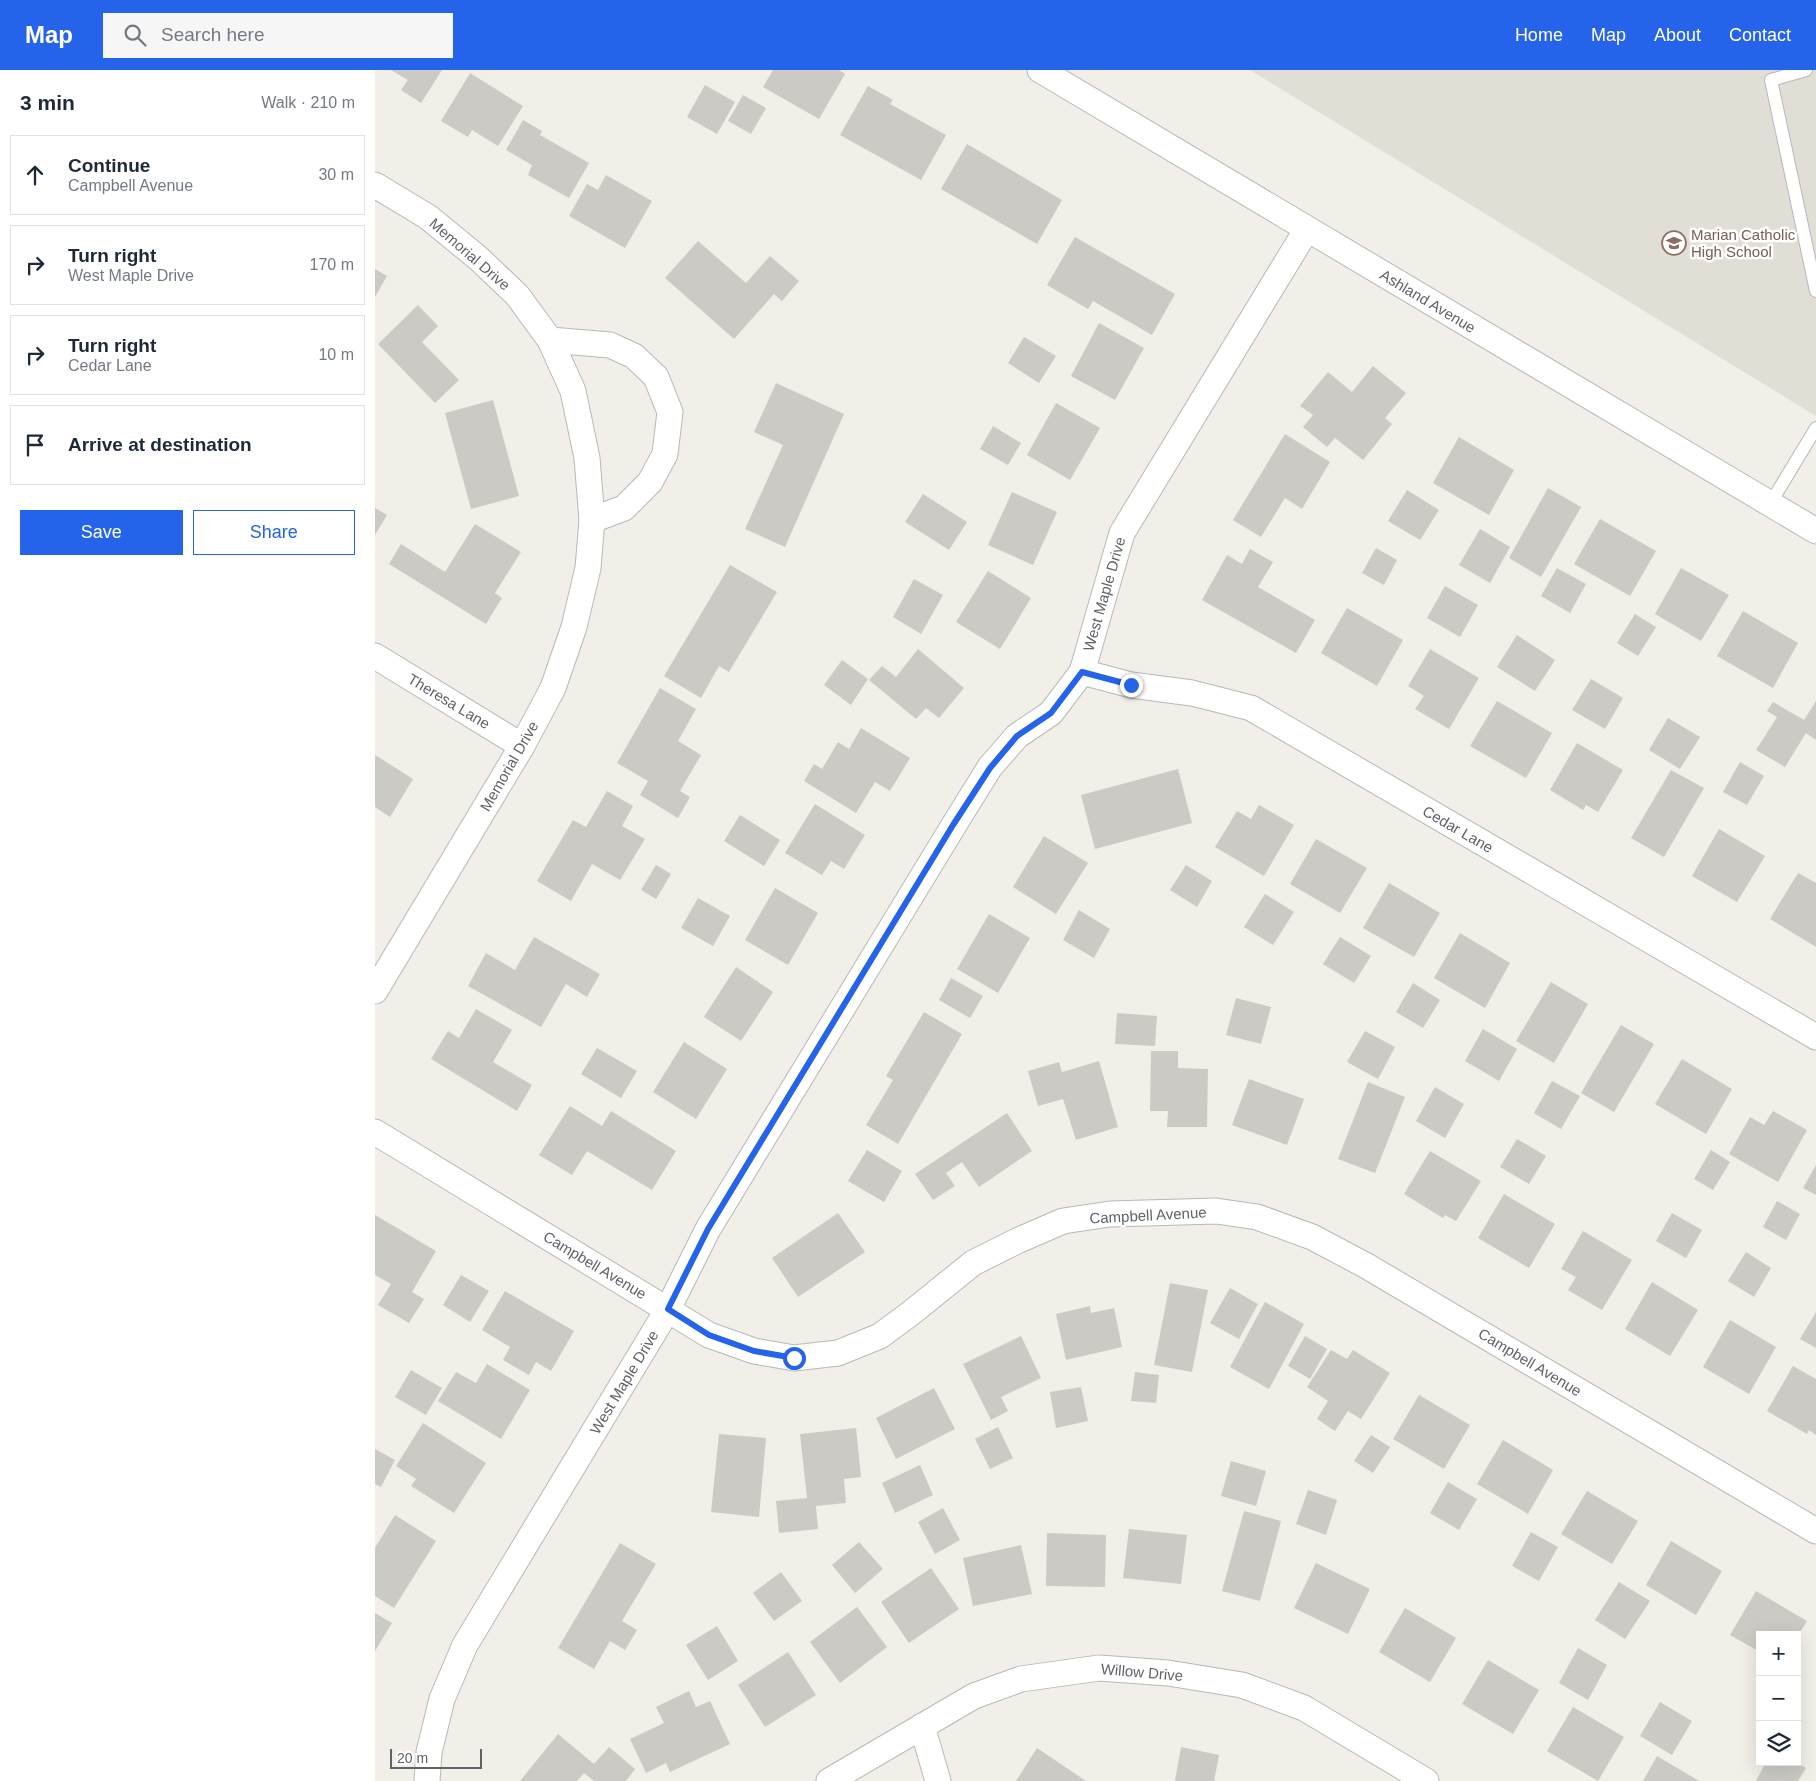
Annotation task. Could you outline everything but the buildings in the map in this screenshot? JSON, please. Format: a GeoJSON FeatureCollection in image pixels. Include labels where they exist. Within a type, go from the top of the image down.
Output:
{"type":"FeatureCollection","features":[{"type":"Feature","properties":{"kind":"street","name":"Ashland Avenue"},"geometry":{"type":"LineString","coordinates":[[1040,70],[1816,531]]}},
{"type":"Feature","properties":{"kind":"street","name":"Memorial Drive"},"geometry":{"type":"LineString","coordinates":[[375,185],[428,217],[478,258],[517,295],[550,340],[573,391],[587,458],[592,520],[588,568],[574,627],[553,688],[523,746],[375,991]]}},
{"type":"Feature","properties":{"kind":"street","name":"West Maple Drive"},"geometry":{"type":"LineString","coordinates":[[427,1781],[429,1752],[442,1698],[465,1645],[668,1309],[708,1229],[953,825],[990,768],[1017,736],[1051,713],[1082,672],[1121,533],[1307,229]]}},
{"type":"Feature","properties":{"kind":"street"},"geometry":{"type":"LineString","coordinates":[[550,340],[611,345],[634,356],[656,377],[670,412],[665,454],[650,482],[624,508],[592,520]]}},
{"type":"Feature","properties":{"kind":"street","name":"Theresa Lane"},"geometry":{"type":"LineString","coordinates":[[375,656],[523,746]]}},
{"type":"Feature","properties":{"kind":"street","name":"Cedar Lane"},"geometry":{"type":"LineString","coordinates":[[1082,672],[1131,685],[1192,693],[1251,708],[1816,1037]]}},
{"type":"Feature","properties":{"kind":"street","name":"Campbell Avenue"},"geometry":{"type":"LineString","coordinates":[[375,1132],[709,1335],[754,1351],[794,1358],[838,1353],[879,1336],[973,1263],[1019,1240],[1063,1222],[1110,1214],[1161,1211],[1216,1211],[1257,1217],[1312,1237],[1365,1265],[1816,1530]]}},
{"type":"Feature","properties":{"kind":"street","name":"Willow Drive"},"geometry":{"type":"LineString","coordinates":[[829,1781],[974,1696],[1021,1679],[1099,1668],[1168,1673],[1241,1685],[1305,1708],[1426,1781]]}},
{"type":"Feature","properties":{"kind":"street"},"geometry":{"type":"LineString","coordinates":[[922,1726],[938,1781]]}},
{"type":"Feature","properties":{"kind":"lane"},"geometry":{"type":"LineString","coordinates":[[1806,70],[1769,75],[1816,291]]}},
{"type":"Feature","properties":{"kind":"lane"},"geometry":{"type":"LineString","coordinates":[[1770,504],[1816,428]]}},
{"type":"Feature","properties":{"kind":"shaded area","name":"Marian Catholic High School"},"geometry":{"type":"Polygon","coordinates":[[[1250,70],[1816,70],[1816,416],[1250,70]]]}},
{"type":"Feature","properties":{"kind":"place","name":"Marian Catholic High School"},"geometry":{"type":"Point","coordinates":[1674,243]}},
{"type":"Feature","properties":{"kind":"route"},"geometry":{"type":"LineString","coordinates":[[794,1358],[754,1351],[709,1335],[668,1309],[708,1229],[953,825],[990,768],[1017,736],[1051,713],[1082,672],[1131,685]]}}]}
